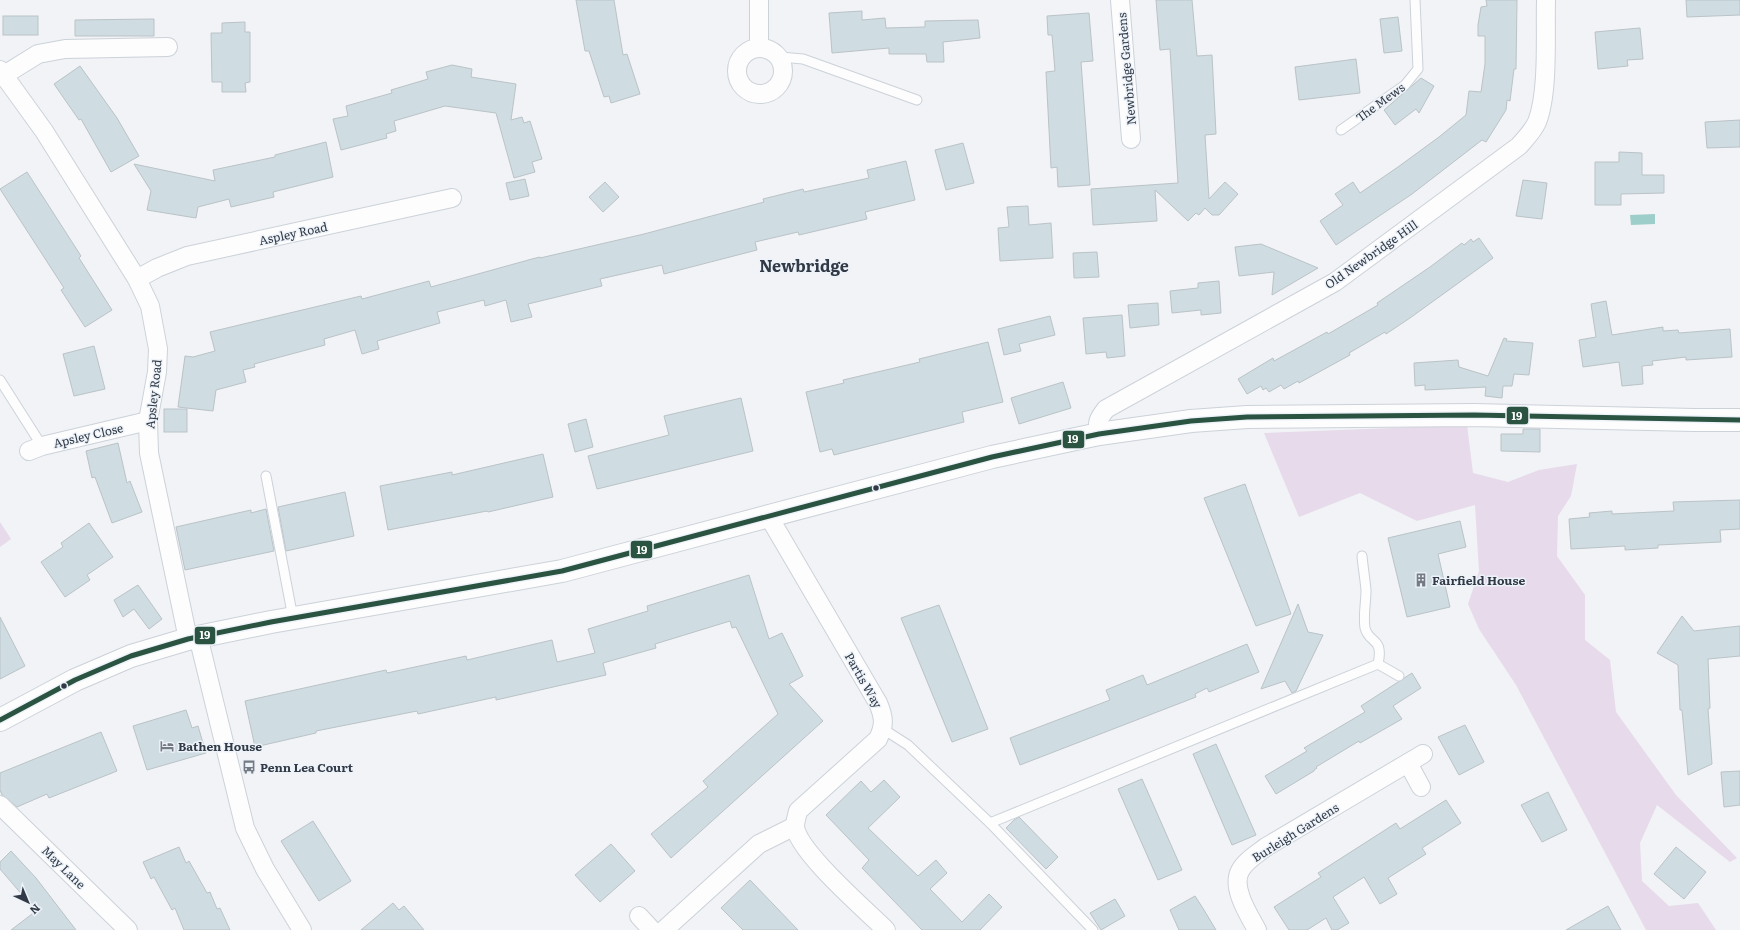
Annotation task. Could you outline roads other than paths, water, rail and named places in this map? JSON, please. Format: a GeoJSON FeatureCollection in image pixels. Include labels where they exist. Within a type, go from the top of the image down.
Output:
{"type":"FeatureCollection","features":[{"type":"Feature","properties":{"kind":"main road"},"geometry":{"type":"LineString","coordinates":[[0,720],[82,677],[131,656],[193,637],[562,571],[992,457],[1099,434],[1191,420],[1247,416],[1474,416],[1740,420]]}},
{"type":"Feature","properties":{"kind":"street"},"geometry":{"type":"LineString","coordinates":[[759,0],[760,47]]}},
{"type":"Feature","properties":{"kind":"street","name":"Newbridge Gardens"},"geometry":{"type":"LineString","coordinates":[[1120,0],[1131,139]]}},
{"type":"Feature","properties":{"kind":"street","name":"Old Newbridge Hill"},"geometry":{"type":"LineString","coordinates":[[1099,434],[1097,425],[1099,418],[1106,409],[1288,309],[1334,282],[1500,162],[1518,146],[1529,135],[1537,123],[1541,109],[1544,88],[1546,0]]}},
{"type":"Feature","properties":{"kind":"street"},"geometry":{"type":"LineString","coordinates":[[2,73],[38,54],[65,49],[168,47]]}},
{"type":"Feature","properties":{"kind":"street"},"geometry":{"type":"LineString","coordinates":[[760,47],[768,48],[780,57],[783,64],[784,74],[781,82],[776,88],[768,93],[760,94],[749,92],[739,81],[737,69],[739,61],[745,53],[760,47]]}},
{"type":"Feature","properties":{"kind":"street","name":"Apsley Road"},"geometry":{"type":"LineString","coordinates":[[2,73],[44,131],[137,279],[150,306],[158,349],[157,372],[148,421],[149,453],[193,637],[246,828],[264,869],[302,930]]}},
{"type":"Feature","properties":{"kind":"street","name":"Aspley Road"},"geometry":{"type":"LineString","coordinates":[[137,279],[157,268],[187,256],[452,198]]}},
{"type":"Feature","properties":{"kind":"street","name":"Apsley Close"},"geometry":{"type":"LineString","coordinates":[[35,448],[148,421]]}},
{"type":"Feature","properties":{"kind":"street","name":"Partis Way"},"geometry":{"type":"LineString","coordinates":[[769,517],[878,703],[884,716],[883,729]]}},
{"type":"Feature","properties":{"kind":"street"},"geometry":{"type":"LineString","coordinates":[[883,729],[878,739],[798,811],[795,826],[801,841],[815,860],[886,930]]}},
{"type":"Feature","properties":{"kind":"street","name":"Burleigh Gardens"},"geometry":{"type":"LineString","coordinates":[[1257,930],[1243,905],[1238,884],[1240,871],[1250,859],[1415,758],[1422,787]]}},
{"type":"Feature","properties":{"kind":"street","name":"May Lane"},"geometry":{"type":"LineString","coordinates":[[0,805],[128,930]]}},
{"type":"Feature","properties":{"kind":"street"},"geometry":{"type":"LineString","coordinates":[[664,930],[759,844],[795,826]]}},
{"type":"Feature","properties":{"kind":"street"},"geometry":{"type":"LineString","coordinates":[[639,916],[652,930]]}},
{"type":"Feature","properties":{"kind":"lane","name":"The Mews"},"geometry":{"type":"LineString","coordinates":[[1341,130],[1405,85],[1418,69],[1415,0]]}},
{"type":"Feature","properties":{"kind":"lane"},"geometry":{"type":"LineString","coordinates":[[780,57],[803,59],[917,100]]}},
{"type":"Feature","properties":{"kind":"lane"},"geometry":{"type":"LineString","coordinates":[[0,380],[35,448]]}},
{"type":"Feature","properties":{"kind":"lane"},"geometry":{"type":"LineString","coordinates":[[266,476],[293,618]]}},
{"type":"Feature","properties":{"kind":"lane"},"geometry":{"type":"LineString","coordinates":[[1362,556],[1366,592],[1364,611],[1366,630],[1378,644],[1380,654],[1378,664]]}},
{"type":"Feature","properties":{"kind":"lane"},"geometry":{"type":"LineString","coordinates":[[990,823],[1378,664]]}},
{"type":"Feature","properties":{"kind":"lane"},"geometry":{"type":"LineString","coordinates":[[1378,664],[1399,676]]}},
{"type":"Feature","properties":{"kind":"lane"},"geometry":{"type":"LineString","coordinates":[[883,729],[908,745],[990,823],[1093,930]]}},
{"type":"Feature","properties":{"kind":"water"},"geometry":{"type":"Polygon","coordinates":[[[1655,214],[1655,224],[1631,225],[1630,215],[1655,214]]]}},
{"type":"Feature","properties":{"kind":"place","name":"Fairfield House"},"geometry":{"type":"Point","coordinates":[1421,580]}},
{"type":"Feature","properties":{"kind":"place","name":"Bathen House"},"geometry":{"type":"Point","coordinates":[167,746]}},
{"type":"Feature","properties":{"kind":"place","name":"Penn Lea Court"},"geometry":{"type":"Point","coordinates":[249,767]}},
{"type":"Feature","properties":{"kind":"district","name":"Newbridge"},"geometry":{"type":"Point","coordinates":[804,265]}}]}
